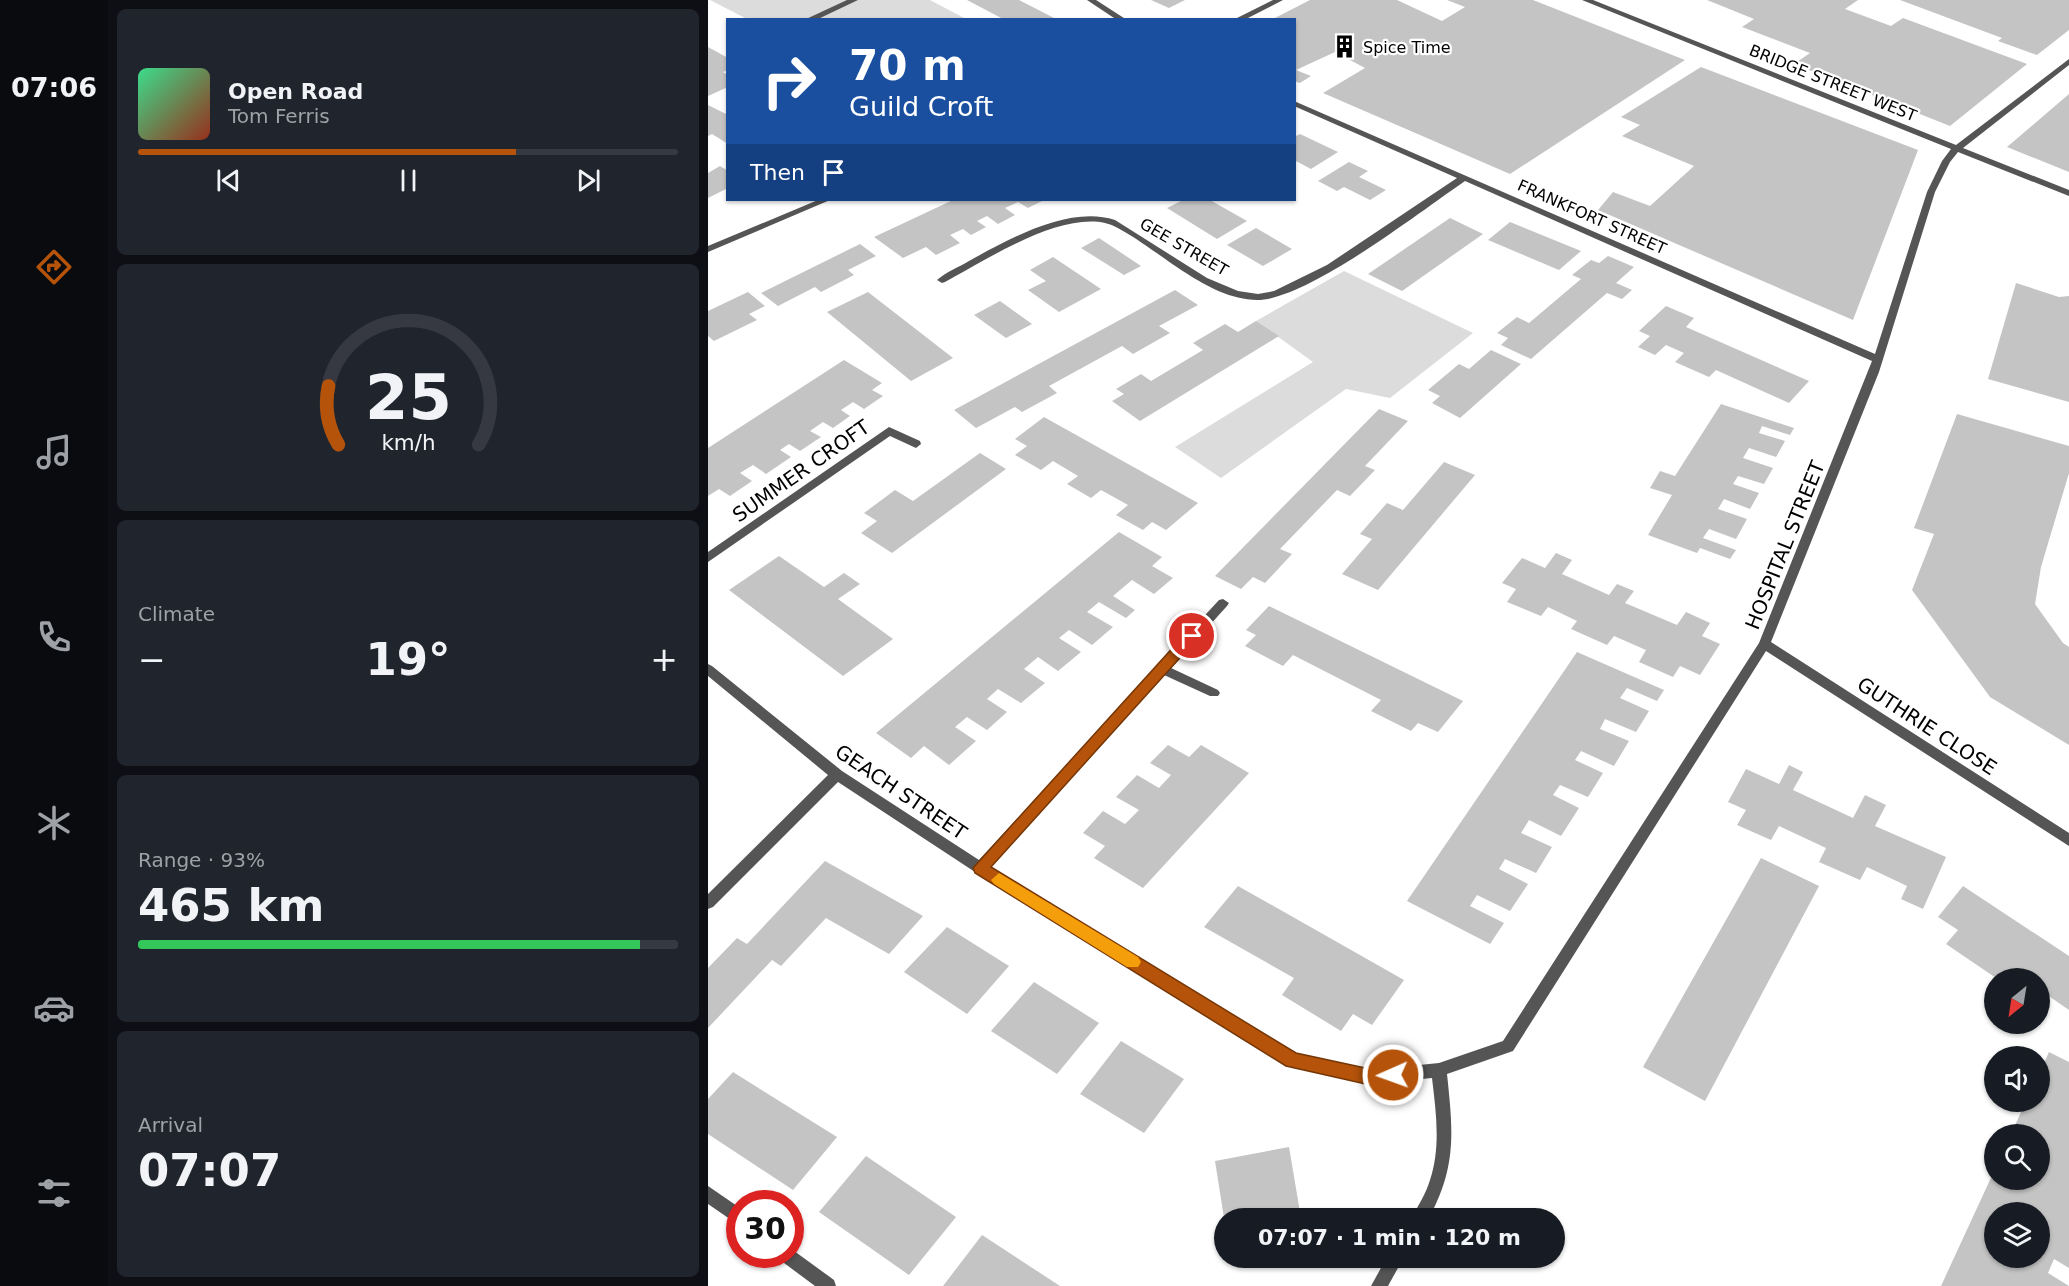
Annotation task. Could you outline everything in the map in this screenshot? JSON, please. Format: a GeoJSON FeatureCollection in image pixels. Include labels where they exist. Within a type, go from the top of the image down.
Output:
{"type":"FeatureCollection","features":[{"type":"Feature","properties":{"kind":"street"},"geometry":{"type":"LineString","coordinates":[[813,18],[854,0]]}},
{"type":"Feature","properties":{"kind":"street"},"geometry":{"type":"LineString","coordinates":[[1091,0],[1121,18]]}},
{"type":"Feature","properties":{"kind":"street"},"geometry":{"type":"LineString","coordinates":[[1241,18],[1279,0]]}},
{"type":"Feature","properties":{"kind":"street","name":"BRIDGE STREET WEST"},"geometry":{"type":"LineString","coordinates":[[1586,0],[2069,193]]}},
{"type":"Feature","properties":{"kind":"street","name":"HOSPITAL STREET"},"geometry":{"type":"LineString","coordinates":[[1508,1046],[1764,644],[1877,359],[1931,192],[1946,161],[1957,148],[2069,61]]}},
{"type":"Feature","properties":{"kind":"street","name":"FRANKFORT STREET"},"geometry":{"type":"LineString","coordinates":[[1296,104],[1877,359]]}},
{"type":"Feature","properties":{"kind":"street","name":"GEE STREET"},"geometry":{"type":"LineString","coordinates":[[942,280],[1025,238],[1073,219],[1107,220],[1213,285],[1259,297],[1294,287],[1322,272],[1465,177]]}},
{"type":"Feature","properties":{"kind":"street"},"geometry":{"type":"LineString","coordinates":[[708,249],[823,201]]}},
{"type":"Feature","properties":{"kind":"street","name":"SUMMER CROFT"},"geometry":{"type":"LineString","coordinates":[[708,558],[889,431],[916,444]]}},
{"type":"Feature","properties":{"kind":"street"},"geometry":{"type":"LineString","coordinates":[[980,868],[1222,603]]}},
{"type":"Feature","properties":{"kind":"street","name":"GUTHRIE CLOSE"},"geometry":{"type":"LineString","coordinates":[[1764,644],[2069,840]]}},
{"type":"Feature","properties":{"kind":"street","name":"GEACH STREET"},"geometry":{"type":"LineString","coordinates":[[708,669],[837,775],[980,868],[1292,1060],[1370,1077],[1439,1070],[1508,1046]]}},
{"type":"Feature","properties":{"kind":"street"},"geometry":{"type":"LineString","coordinates":[[1162,669],[1214,693]]}},
{"type":"Feature","properties":{"kind":"street"},"geometry":{"type":"LineString","coordinates":[[708,903],[837,775]]}},
{"type":"Feature","properties":{"kind":"street"},"geometry":{"type":"LineString","coordinates":[[1426,1208],[1434,1196],[1446,1149],[1439,1070]]}},
{"type":"Feature","properties":{"kind":"street"},"geometry":{"type":"LineString","coordinates":[[708,1194],[726,1208]]}},
{"type":"Feature","properties":{"kind":"street"},"geometry":{"type":"LineString","coordinates":[[804,1268],[828,1286]]}},
{"type":"Feature","properties":{"kind":"street"},"geometry":{"type":"LineString","coordinates":[[1379,1286],[1390,1268]]}},
{"type":"Feature","properties":{"kind":"shaded area"},"geometry":{"type":"Polygon","coordinates":[[[710,0],[930,0],[964,18],[745,18],[710,0]]]}},
{"type":"Feature","properties":{"kind":"shaded area"},"geometry":{"type":"Polygon","coordinates":[[[1344,271],[1473,333],[1390,398],[1346,389],[1221,478],[1175,447],[1313,362],[1256,321],[1344,271]]]}},
{"type":"Feature","properties":{"kind":"building"},"geometry":{"type":"Polygon","coordinates":[[[967,0],[1019,0],[1054,18],[1001,18],[967,0]]]}},
{"type":"Feature","properties":{"kind":"building"},"geometry":{"type":"Polygon","coordinates":[[[1151,0],[1185,0],[1169,8],[1151,0]]]}},
{"type":"Feature","properties":{"kind":"building"},"geometry":{"type":"Polygon","coordinates":[[[1310,0],[1397,0],[1442,21],[1465,7],[1447,0],[1533,0],[1685,60],[1510,174],[1323,93],[1365,68],[1335,52],[1296,70],[1296,18],[1275,18],[1310,0]]]}},
{"type":"Feature","properties":{"kind":"building"},"geometry":{"type":"Polygon","coordinates":[[[1707,0],[1858,0],[1845,9],[1891,26],[1903,18],[2027,64],[1950,126],[1794,64],[1810,53],[1742,27],[1754,19],[1707,0]]]}},
{"type":"Feature","properties":{"kind":"building"},"geometry":{"type":"Polygon","coordinates":[[[1900,0],[2069,0],[2069,30],[2037,55],[1998,41],[2002,38],[1900,0]]]}},
{"type":"Feature","properties":{"kind":"building"},"geometry":{"type":"Polygon","coordinates":[[[708,47],[726,57],[726,71],[723,72],[726,74],[726,88],[708,96],[708,47]]]}},
{"type":"Feature","properties":{"kind":"building"},"geometry":{"type":"Polygon","coordinates":[[[1701,67],[1918,150],[1853,320],[1598,210],[1613,192],[1650,206],[1694,166],[1622,136],[1640,125],[1621,117],[1701,67]]]}},
{"type":"Feature","properties":{"kind":"building"},"geometry":{"type":"Polygon","coordinates":[[[1296,70],[1311,76],[1300,83],[1296,82],[1296,70]]]}},
{"type":"Feature","properties":{"kind":"building"},"geometry":{"type":"Polygon","coordinates":[[[2069,94],[2069,172],[2007,147],[2069,94]]]}},
{"type":"Feature","properties":{"kind":"building"},"geometry":{"type":"Polygon","coordinates":[[[708,105],[726,114],[726,143],[712,134],[708,136],[708,105]]]}},
{"type":"Feature","properties":{"kind":"building"},"geometry":{"type":"Polygon","coordinates":[[[1300,134],[1338,152],[1311,169],[1296,161],[1296,136],[1300,134]]]}},
{"type":"Feature","properties":{"kind":"building"},"geometry":{"type":"Polygon","coordinates":[[[1349,162],[1368,171],[1359,177],[1386,190],[1370,200],[1344,187],[1337,191],[1318,181],[1349,162]]]}},
{"type":"Feature","properties":{"kind":"building"},"geometry":{"type":"Polygon","coordinates":[[[720,166],[726,170],[726,189],[708,198],[708,173],[720,166]]]}},
{"type":"Feature","properties":{"kind":"building"},"geometry":{"type":"Polygon","coordinates":[[[951,201],[1042,201],[1028,208],[1018,202],[1005,208],[1015,215],[998,224],[987,216],[977,221],[986,227],[971,235],[963,229],[950,235],[960,243],[936,255],[926,247],[903,258],[874,237],[951,201]]]}},
{"type":"Feature","properties":{"kind":"building"},"geometry":{"type":"Polygon","coordinates":[[[1181,201],[1212,201],[1247,221],[1217,239],[1167,208],[1181,201]]]}},
{"type":"Feature","properties":{"kind":"building"},"geometry":{"type":"Polygon","coordinates":[[[1450,218],[1483,234],[1402,291],[1368,274],[1450,218]]]}},
{"type":"Feature","properties":{"kind":"building"},"geometry":{"type":"Polygon","coordinates":[[[1510,222],[1581,251],[1559,270],[1488,240],[1510,222]]]}},
{"type":"Feature","properties":{"kind":"building"},"geometry":{"type":"Polygon","coordinates":[[[1256,228],[1292,249],[1263,266],[1227,245],[1256,228]]]}},
{"type":"Feature","properties":{"kind":"building"},"geometry":{"type":"Polygon","coordinates":[[[1099,238],[1141,266],[1124,275],[1081,248],[1099,238]]]}},
{"type":"Feature","properties":{"kind":"building"},"geometry":{"type":"Polygon","coordinates":[[[860,244],[876,256],[848,270],[854,275],[821,292],[815,287],[778,306],[761,293],[860,244]]]}},
{"type":"Feature","properties":{"kind":"building"},"geometry":{"type":"Polygon","coordinates":[[[1608,256],[1634,267],[1616,283],[1632,290],[1622,299],[1607,293],[1531,359],[1501,345],[1508,338],[1497,333],[1517,317],[1529,323],[1581,279],[1572,275],[1591,260],[1599,263],[1608,256]]]}},
{"type":"Feature","properties":{"kind":"building"},"geometry":{"type":"Polygon","coordinates":[[[1053,257],[1101,289],[1059,312],[1028,290],[1046,281],[1030,270],[1053,257]]]}},
{"type":"Feature","properties":{"kind":"building"},"geometry":{"type":"Polygon","coordinates":[[[2016,283],[2059,297],[2069,296],[2069,402],[1988,379],[2016,283]]]}},
{"type":"Feature","properties":{"kind":"building"},"geometry":{"type":"Polygon","coordinates":[[[1175,290],[1198,305],[1159,326],[1170,333],[1133,354],[1122,346],[1049,386],[1057,393],[1022,412],[1015,407],[976,428],[954,410],[1175,290]]]}},
{"type":"Feature","properties":{"kind":"building"},"geometry":{"type":"Polygon","coordinates":[[[748,292],[765,306],[749,314],[757,320],[714,341],[708,336],[708,311],[748,292]]]}},
{"type":"Feature","properties":{"kind":"building"},"geometry":{"type":"Polygon","coordinates":[[[868,292],[953,358],[911,381],[827,312],[868,292]]]}},
{"type":"Feature","properties":{"kind":"building"},"geometry":{"type":"Polygon","coordinates":[[[1000,301],[1032,324],[1006,338],[974,315],[1000,301]]]}},
{"type":"Feature","properties":{"kind":"building"},"geometry":{"type":"Polygon","coordinates":[[[1666,306],[1694,318],[1686,327],[1809,381],[1789,403],[1716,370],[1709,377],[1675,362],[1684,353],[1666,345],[1655,355],[1638,347],[1650,336],[1639,331],[1666,306]]]}},
{"type":"Feature","properties":{"kind":"building"},"geometry":{"type":"Polygon","coordinates":[[[1256,321],[1279,336],[1140,421],[1112,401],[1124,394],[1116,389],[1141,374],[1151,381],[1203,350],[1193,343],[1225,324],[1238,332],[1256,321]]]}},
{"type":"Feature","properties":{"kind":"building"},"geometry":{"type":"Polygon","coordinates":[[[1491,350],[1521,364],[1460,418],[1432,403],[1440,396],[1428,390],[1459,364],[1469,369],[1491,350]]]}},
{"type":"Feature","properties":{"kind":"building"},"geometry":{"type":"Polygon","coordinates":[[[844,360],[882,383],[872,390],[883,396],[864,409],[853,402],[841,410],[850,416],[833,428],[823,422],[810,431],[821,437],[800,451],[789,444],[780,450],[791,457],[766,474],[753,465],[740,473],[752,481],[730,496],[719,489],[708,496],[708,448],[844,360]]]}},
{"type":"Feature","properties":{"kind":"building"},"geometry":{"type":"Polygon","coordinates":[[[1721,404],[1794,428],[1790,435],[1762,426],[1759,433],[1785,441],[1776,457],[1749,448],[1743,458],[1773,468],[1764,484],[1738,476],[1733,484],[1759,493],[1750,509],[1724,499],[1718,509],[1747,519],[1736,539],[1709,529],[1703,538],[1736,550],[1730,559],[1700,548],[1697,553],[1648,535],[1672,495],[1650,488],[1660,471],[1675,476],[1721,404]]]}},
{"type":"Feature","properties":{"kind":"building"},"geometry":{"type":"Polygon","coordinates":[[[1379,409],[1408,421],[1365,466],[1375,470],[1350,496],[1337,490],[1280,549],[1292,554],[1265,583],[1253,577],[1241,589],[1215,576],[1379,409]]]}},
{"type":"Feature","properties":{"kind":"building"},"geometry":{"type":"Polygon","coordinates":[[[1957,414],[2069,446],[2069,473],[2041,567],[2035,604],[2063,643],[2069,647],[2069,745],[1990,697],[1912,590],[1934,534],[1914,528],[1957,414]]]}},
{"type":"Feature","properties":{"kind":"building"},"geometry":{"type":"Polygon","coordinates":[[[1044,417],[1198,503],[1166,530],[1152,522],[1143,530],[1116,515],[1128,505],[1101,490],[1091,498],[1067,484],[1078,476],[1053,461],[1041,470],[1015,455],[1027,446],[1015,439],[1044,417]]]}},
{"type":"Feature","properties":{"kind":"building"},"geometry":{"type":"Polygon","coordinates":[[[980,453],[1006,469],[892,553],[861,533],[877,521],[864,513],[895,490],[913,501],[980,453]]]}},
{"type":"Feature","properties":{"kind":"building"},"geometry":{"type":"Polygon","coordinates":[[[1444,462],[1475,475],[1378,590],[1342,574],[1372,539],[1360,534],[1387,503],[1403,510],[1444,462]]]}},
{"type":"Feature","properties":{"kind":"building"},"geometry":{"type":"Polygon","coordinates":[[[1119,532],[1162,557],[1152,566],[1173,578],[1154,594],[1132,580],[1113,596],[1135,610],[1126,618],[1099,602],[1087,612],[1113,627],[1092,645],[1069,630],[1059,638],[1081,652],[1058,671],[1038,657],[1024,669],[1045,683],[1021,703],[998,689],[987,699],[1007,712],[987,730],[967,717],[955,727],[976,741],[949,765],[924,746],[911,758],[876,733],[1119,532]]]}},
{"type":"Feature","properties":{"kind":"building"},"geometry":{"type":"Polygon","coordinates":[[[1556,553],[1572,560],[1562,574],[1609,595],[1617,584],[1634,591],[1625,603],[1677,625],[1686,612],[1710,623],[1702,636],[1720,644],[1700,675],[1680,666],[1673,677],[1639,662],[1646,650],[1614,636],[1607,645],[1571,629],[1577,621],[1548,607],[1541,616],[1507,602],[1516,589],[1502,583],[1522,558],[1545,568],[1556,553]]]}},
{"type":"Feature","properties":{"kind":"building"},"geometry":{"type":"Polygon","coordinates":[[[779,556],[824,587],[844,573],[860,584],[838,599],[893,639],[843,676],[729,590],[779,556]]]}},
{"type":"Feature","properties":{"kind":"building"},"geometry":{"type":"Polygon","coordinates":[[[1269,606],[1463,701],[1438,732],[1418,723],[1411,731],[1371,711],[1381,700],[1293,655],[1283,666],[1245,646],[1256,635],[1246,630],[1269,606]]]}},
{"type":"Feature","properties":{"kind":"building"},"geometry":{"type":"Polygon","coordinates":[[[1577,652],[1664,690],[1657,701],[1627,688],[1620,698],[1649,711],[1636,732],[1605,719],[1600,729],[1629,741],[1614,766],[1581,751],[1575,760],[1603,773],[1588,797],[1560,785],[1553,795],[1579,808],[1561,836],[1529,820],[1521,833],[1552,847],[1536,873],[1505,859],[1499,869],[1528,884],[1510,911],[1477,895],[1470,906],[1504,923],[1490,944],[1407,901],[1577,652]]]}},
{"type":"Feature","properties":{"kind":"building"},"geometry":{"type":"Polygon","coordinates":[[[1168,745],[1189,757],[1201,745],[1249,773],[1143,888],[1094,858],[1105,846],[1083,833],[1103,811],[1125,824],[1139,810],[1116,797],[1137,775],[1159,788],[1171,775],[1150,763],[1168,745]]]}},
{"type":"Feature","properties":{"kind":"building"},"geometry":{"type":"Polygon","coordinates":[[[1789,765],[1803,772],[1793,790],[1853,818],[1865,795],[1886,805],[1875,826],[1946,857],[1923,909],[1901,899],[1907,886],[1867,867],[1860,880],[1819,862],[1826,848],[1779,826],[1771,840],[1737,825],[1746,810],[1728,802],[1746,769],[1779,784],[1789,765]]]}},
{"type":"Feature","properties":{"kind":"building"},"geometry":{"type":"Polygon","coordinates":[[[1761,858],[1819,886],[1705,1101],[1643,1067],[1761,858]]]}},
{"type":"Feature","properties":{"kind":"building"},"geometry":{"type":"Polygon","coordinates":[[[825,861],[923,916],[889,954],[826,918],[781,966],[772,960],[708,1028],[708,968],[737,938],[747,944],[825,861]]]}},
{"type":"Feature","properties":{"kind":"building"},"geometry":{"type":"Polygon","coordinates":[[[1238,886],[1404,980],[1372,1025],[1353,1014],[1341,1031],[1282,995],[1294,978],[1204,927],[1238,886]]]}},
{"type":"Feature","properties":{"kind":"building"},"geometry":{"type":"Polygon","coordinates":[[[1963,886],[2069,956],[2069,1010],[2050,997],[2050,968],[1984,968],[1984,970],[1946,944],[1958,930],[1938,917],[1963,886]]]}},
{"type":"Feature","properties":{"kind":"building"},"geometry":{"type":"Polygon","coordinates":[[[947,927],[1009,966],[967,1014],[904,972],[947,927]]]}},
{"type":"Feature","properties":{"kind":"building"},"geometry":{"type":"Polygon","coordinates":[[[1034,982],[1099,1023],[1057,1074],[991,1031],[1034,982]]]}},
{"type":"Feature","properties":{"kind":"building"},"geometry":{"type":"Polygon","coordinates":[[[1121,1041],[1184,1079],[1144,1133],[1080,1094],[1121,1041]]]}},
{"type":"Feature","properties":{"kind":"building"},"geometry":{"type":"Polygon","coordinates":[[[2050,1052],[2069,1062],[2069,1268],[2054,1259],[2048,1273],[2069,1286],[1941,1286],[1985,1190],[2050,1190],[2050,1124],[2016,1124],[2021,1112],[2050,1112],[2050,1052]]]}},
{"type":"Feature","properties":{"kind":"building"},"geometry":{"type":"Polygon","coordinates":[[[733,1072],[837,1137],[793,1190],[708,1134],[708,1099],[733,1072]]]}},
{"type":"Feature","properties":{"kind":"building"},"geometry":{"type":"Polygon","coordinates":[[[1289,1147],[1299,1208],[1222,1208],[1215,1161],[1289,1147]]]}},
{"type":"Feature","properties":{"kind":"building"},"geometry":{"type":"Polygon","coordinates":[[[866,1156],[956,1217],[909,1275],[819,1212],[866,1156]]]}},
{"type":"Feature","properties":{"kind":"building"},"geometry":{"type":"Polygon","coordinates":[[[982,1235],[1060,1286],[943,1286],[982,1235]]]}},
{"type":"Feature","properties":{"kind":"slow traffic"},"geometry":{"type":"LineString","coordinates":[[999,880],[1133,962]]}},
{"type":"Feature","properties":{"kind":"place","name":"Spice Time"},"geometry":{"type":"Point","coordinates":[1345,47]}},
{"type":"Feature","properties":{"kind":"route"},"geometry":{"type":"LineString","coordinates":[[1192,636],[980,868],[1292,1060],[1370,1077],[1393,1075]]}}]}
